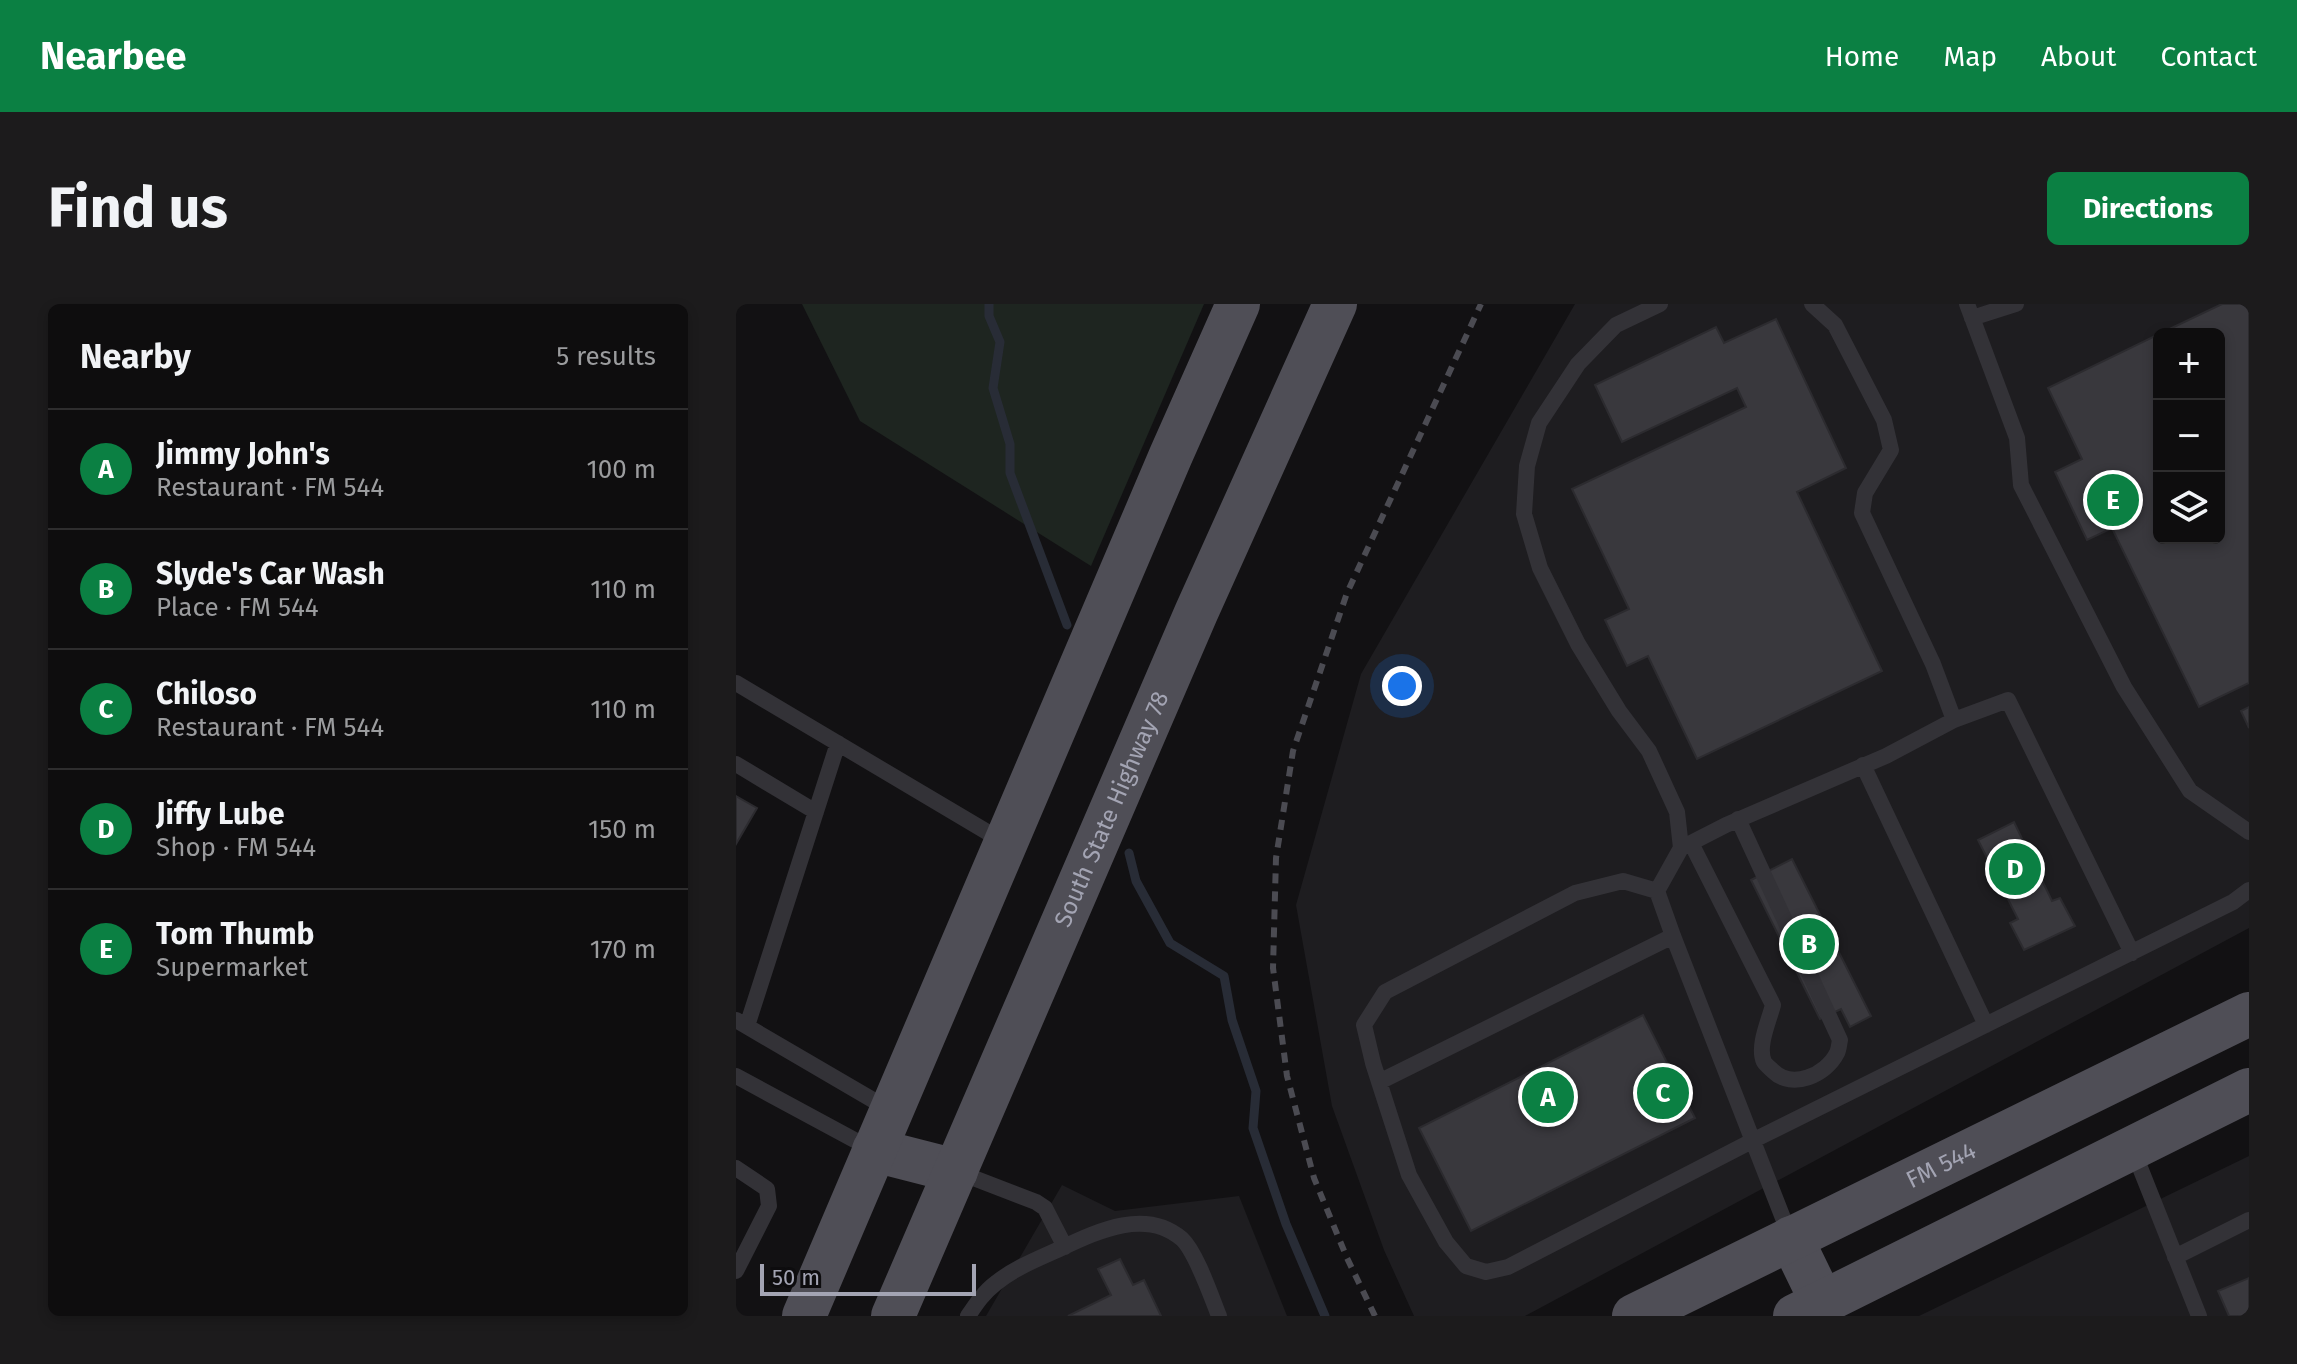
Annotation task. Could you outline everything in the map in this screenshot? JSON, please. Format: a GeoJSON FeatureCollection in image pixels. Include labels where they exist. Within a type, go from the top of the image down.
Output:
{"type":"FeatureCollection","features":[{"type":"Feature","properties":{"kind":"main road"},"geometry":{"type":"LineString","coordinates":[[804,1316],[1238,304]]}},
{"type":"Feature","properties":{"kind":"main road","name":"South State Highway 78"},"geometry":{"type":"LineString","coordinates":[[893,1316],[1196,613],[1335,304]]}},
{"type":"Feature","properties":{"kind":"main road","name":"FM 544"},"geometry":{"type":"LineString","coordinates":[[1634,1316],[2249,1014]]}},
{"type":"Feature","properties":{"kind":"main road"},"geometry":{"type":"LineString","coordinates":[[1791,1238],[1815,1311],[2249,1090]]}},
{"type":"Feature","properties":{"kind":"main road"},"geometry":{"type":"LineString","coordinates":[[874,1150],[956,1171]]}},
{"type":"Feature","properties":{"kind":"lane"},"geometry":{"type":"LineString","coordinates":[[1660,304],[1616,325],[1578,364],[1539,423],[1527,466],[1524,514],[1540,568],[1578,644],[1619,711],[1649,751],[1677,812],[1686,846],[1773,1005],[1762,1043],[1764,1062],[1778,1077],[1795,1080],[1810,1077],[1823,1069],[1837,1053],[1840,1040],[1738,819]]}},
{"type":"Feature","properties":{"kind":"lane"},"geometry":{"type":"LineString","coordinates":[[1812,304],[1835,325],[1884,420],[1891,450],[1865,493],[1862,513],[1933,664],[1954,720]]}},
{"type":"Feature","properties":{"kind":"lane"},"geometry":{"type":"LineString","coordinates":[[2016,304],[1970,311],[2017,438],[2021,485],[2124,687],[2190,791],[2249,832]]}},
{"type":"Feature","properties":{"kind":"lane"},"geometry":{"type":"LineString","coordinates":[[736,683],[1005,843]]}},
{"type":"Feature","properties":{"kind":"lane"},"geometry":{"type":"LineString","coordinates":[[1657,891],[1686,846],[1738,819],[1886,756],[1954,720],[2008,700],[2132,953]]}},
{"type":"Feature","properties":{"kind":"lane"},"geometry":{"type":"LineString","coordinates":[[838,743],[741,1023],[891,1111]]}},
{"type":"Feature","properties":{"kind":"lane"},"geometry":{"type":"LineString","coordinates":[[736,764],[816,812]]}},
{"type":"Feature","properties":{"kind":"lane"},"geometry":{"type":"LineString","coordinates":[[1863,765],[1986,1025]]}},
{"type":"Feature","properties":{"kind":"lane"},"geometry":{"type":"LineString","coordinates":[[1657,891],[1623,881],[1575,893],[1385,992],[1364,1025],[1409,1175],[1446,1242],[1466,1266],[1486,1272],[1508,1267],[1752,1141],[2233,902],[2249,890]]}},
{"type":"Feature","properties":{"kind":"lane"},"geometry":{"type":"LineString","coordinates":[[1657,891],[1791,1238]]}},
{"type":"Feature","properties":{"kind":"lane"},"geometry":{"type":"LineString","coordinates":[[1379,1082],[1673,936]]}},
{"type":"Feature","properties":{"kind":"lane"},"geometry":{"type":"LineString","coordinates":[[736,1076],[874,1150]]}},
{"type":"Feature","properties":{"kind":"lane"},"geometry":{"type":"LineString","coordinates":[[2132,1148],[2199,1316]]}},
{"type":"Feature","properties":{"kind":"lane"},"geometry":{"type":"LineString","coordinates":[[736,1168],[767,1189],[769,1206],[736,1271]]}},
{"type":"Feature","properties":{"kind":"lane"},"geometry":{"type":"LineString","coordinates":[[956,1171],[1045,1208],[1065,1247]]}},
{"type":"Feature","properties":{"kind":"lane"},"geometry":{"type":"LineString","coordinates":[[2175,1257],[2248,1223]]}},
{"type":"Feature","properties":{"kind":"lane"},"geometry":{"type":"LineString","coordinates":[[968,1316],[977,1302],[1011,1273],[1094,1233],[1140,1224],[1172,1232],[1189,1247],[1219,1316]]}},
{"type":"Feature","properties":{"kind":"shaded area"},"geometry":{"type":"Polygon","coordinates":[[[802,304],[1204,304],[1091,566],[860,421],[802,304]]]}},
{"type":"Feature","properties":{"kind":"shaded area"},"geometry":{"type":"Polygon","coordinates":[[[1575,304],[2249,304],[2249,928],[1525,1316],[1414,1316],[1384,1250],[1332,1106],[1296,905],[1361,674],[1575,304]]]}},
{"type":"Feature","properties":{"kind":"shaded area"},"geometry":{"type":"Polygon","coordinates":[[[2249,1156],[2249,1316],[1919,1316],[2249,1156]]]}},
{"type":"Feature","properties":{"kind":"shaded area"},"geometry":{"type":"Polygon","coordinates":[[[1062,1185],[1115,1211],[1239,1196],[1287,1316],[986,1316],[1062,1185]]]}},
{"type":"Feature","properties":{"kind":"building"},"geometry":{"type":"Polygon","coordinates":[[[2222,304],[2249,304],[2249,683],[2199,707],[2112,528],[2087,540],[2055,472],[2082,459],[2048,388],[2153,337],[2153,544],[2225,544],[2225,328],[2172,328],[2222,304]]]}},
{"type":"Feature","properties":{"kind":"building"},"geometry":{"type":"Polygon","coordinates":[[[1776,319],[1846,468],[1797,492],[1882,671],[1697,759],[1648,656],[1627,666],[1605,620],[1629,609],[1572,489],[1746,407],[1737,388],[1622,442],[1595,385],[1716,327],[1724,343],[1776,319]]]}},
{"type":"Feature","properties":{"kind":"building"},"geometry":{"type":"Polygon","coordinates":[[[2249,707],[2249,728],[2241,711],[2249,707]]]}},
{"type":"Feature","properties":{"kind":"building"},"geometry":{"type":"Polygon","coordinates":[[[736,796],[757,808],[736,844],[736,796]]]}},
{"type":"Feature","properties":{"kind":"building"},"geometry":{"type":"Polygon","coordinates":[[[2014,822],[2052,901],[2060,898],[2075,926],[2024,950],[2010,923],[2018,919],[1978,840],[2014,822]]]}},
{"type":"Feature","properties":{"kind":"building"},"geometry":{"type":"Polygon","coordinates":[[[1792,859],[1871,1016],[1850,1027],[1841,1009],[1820,1019],[1751,880],[1792,859]]]}},
{"type":"Feature","properties":{"kind":"building"},"geometry":{"type":"Polygon","coordinates":[[[1643,1015],[1695,1118],[1471,1231],[1419,1128],[1643,1015]]]}},
{"type":"Feature","properties":{"kind":"building"},"geometry":{"type":"Polygon","coordinates":[[[1120,1259],[1133,1285],[1144,1280],[1161,1316],[1068,1316],[1111,1295],[1098,1269],[1120,1259]]]}},
{"type":"Feature","properties":{"kind":"building"},"geometry":{"type":"Polygon","coordinates":[[[2249,1278],[2249,1316],[2229,1316],[2218,1291],[2249,1278]]]}},
{"type":"Feature","properties":{"kind":"waterway"},"geometry":{"type":"LineString","coordinates":[[989,304],[989,316],[1000,342],[993,388],[1010,444],[1010,473],[1067,625]]}},
{"type":"Feature","properties":{"kind":"waterway"},"geometry":{"type":"LineString","coordinates":[[1129,853],[1136,881],[1170,943],[1224,976],[1232,1020],[1256,1091],[1253,1128],[1286,1224],[1325,1316]]}},
{"type":"Feature","properties":{"kind":"railway"},"geometry":{"type":"LineString","coordinates":[[1375,1316],[1314,1178],[1287,1076],[1273,968],[1276,858],[1293,751],[1347,593],[1481,304]]}},
{"type":"Feature","properties":{"kind":"place","name":"Tom Thumb"},"geometry":{"type":"Point","coordinates":[2113,500]}},
{"type":"Feature","properties":{"kind":"place","name":"Jiffy Lube"},"geometry":{"type":"Point","coordinates":[2015,869]}},
{"type":"Feature","properties":{"kind":"place","name":"Slyde's Car Wash"},"geometry":{"type":"Point","coordinates":[1809,944]}},
{"type":"Feature","properties":{"kind":"place","name":"Chiloso"},"geometry":{"type":"Point","coordinates":[1663,1093]}},
{"type":"Feature","properties":{"kind":"place","name":"Jimmy John's"},"geometry":{"type":"Point","coordinates":[1548,1097]}}]}
